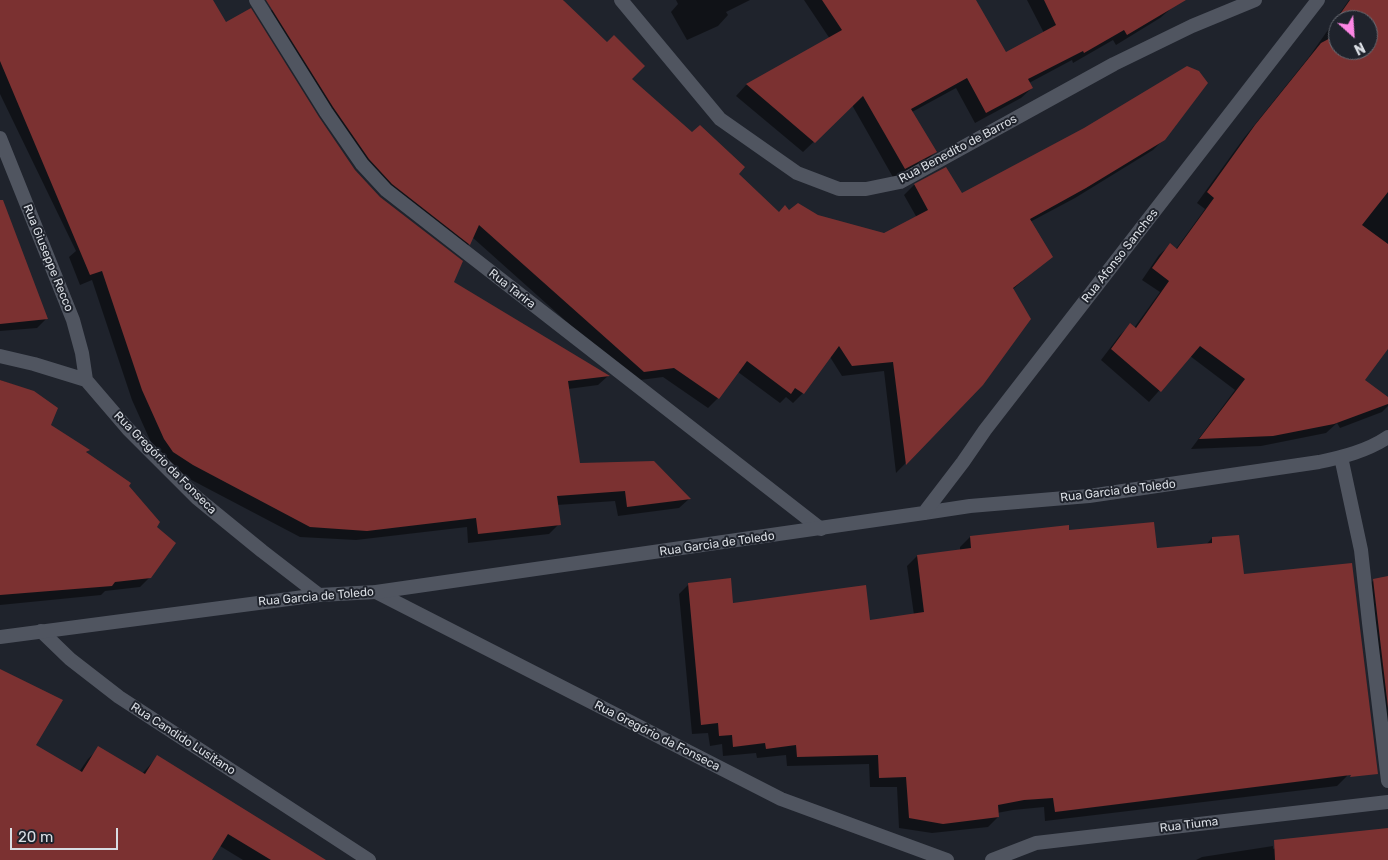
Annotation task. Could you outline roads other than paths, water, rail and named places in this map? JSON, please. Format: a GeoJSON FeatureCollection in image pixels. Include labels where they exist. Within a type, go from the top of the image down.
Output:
{"type":"FeatureCollection","features":[{"type":"Feature","properties":{"kind":"street","name":"Rua Tarira"},"geometry":{"type":"LineString","coordinates":[[256,0],[326,112],[362,164],[386,190],[821,529]]}},
{"type":"Feature","properties":{"kind":"street","name":"Rua Benedito de Barros"},"geometry":{"type":"LineString","coordinates":[[620,0],[720,119],[797,173],[839,189],[866,188],[900,182],[1114,64],[1192,26],[1255,0]]}},
{"type":"Feature","properties":{"kind":"street","name":"Rua Afonso Sanches"},"geometry":{"type":"LineString","coordinates":[[924,513],[991,422],[1318,0]]}},
{"type":"Feature","properties":{"kind":"street","name":"Rua Giuseppe Recco"},"geometry":{"type":"LineString","coordinates":[[0,138],[73,320],[82,352],[86,380]]}},
{"type":"Feature","properties":{"kind":"street"},"geometry":{"type":"LineString","coordinates":[[0,356],[86,380]]}},
{"type":"Feature","properties":{"kind":"street","name":"Rua Gregório da Fonseca"},"geometry":{"type":"LineString","coordinates":[[86,380],[128,429],[197,498],[262,552],[319,594]]}},
{"type":"Feature","properties":{"kind":"street","name":"Rua Garcia de Toledo"},"geometry":{"type":"LineString","coordinates":[[41,631],[319,594],[376,592],[970,506],[1089,496],[1309,464],[1341,457],[1375,446],[1388,437]]}},
{"type":"Feature","properties":{"kind":"street"},"geometry":{"type":"LineString","coordinates":[[1341,457],[1362,550],[1388,781]]}},
{"type":"Feature","properties":{"kind":"street","name":"Rua Gregório da Fonseca"},"geometry":{"type":"LineString","coordinates":[[376,592],[781,800],[947,860]]}},
{"type":"Feature","properties":{"kind":"street"},"geometry":{"type":"LineString","coordinates":[[0,637],[41,631]]}},
{"type":"Feature","properties":{"kind":"street","name":"Rua Candido Lusitano"},"geometry":{"type":"LineString","coordinates":[[41,631],[70,659],[119,697],[368,860]]}},
{"type":"Feature","properties":{"kind":"street","name":"Rua Tiuma"},"geometry":{"type":"LineString","coordinates":[[992,860],[1036,843],[1388,802]]}}]}
